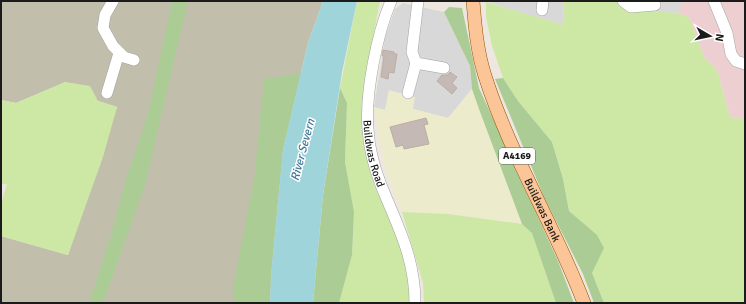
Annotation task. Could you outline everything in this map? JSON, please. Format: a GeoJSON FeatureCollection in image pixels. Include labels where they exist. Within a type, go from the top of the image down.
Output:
{"type":"FeatureCollection","features":[{"type":"Feature","properties":{"kind":"main road","name":"Buildwas Bank"},"geometry":{"type":"LineString","coordinates":[[473,1],[476,35],[480,57],[502,122],[572,270],[584,303]]}},
{"type":"Feature","properties":{"kind":"street"},"geometry":{"type":"LineString","coordinates":[[113,1],[105,15],[103,28],[113,46],[119,53],[124,57],[134,60]]}},
{"type":"Feature","properties":{"kind":"street","name":"Buildwas Road"},"geometry":{"type":"LineString","coordinates":[[391,1],[386,13],[373,69],[368,112],[368,129],[374,164],[410,258],[416,303]]}},
{"type":"Feature","properties":{"kind":"street"},"geometry":{"type":"LineString","coordinates":[[408,93],[416,63],[412,52],[418,1]]}},
{"type":"Feature","properties":{"kind":"street"},"geometry":{"type":"LineString","coordinates":[[623,1],[630,7],[655,5]]}},
{"type":"Feature","properties":{"kind":"street"},"geometry":{"type":"LineString","coordinates":[[714,1],[727,33],[731,54],[736,62],[745,64]]}},
{"type":"Feature","properties":{"kind":"street"},"geometry":{"type":"LineString","coordinates":[[107,93],[119,53]]}},
{"type":"Feature","properties":{"kind":"street"},"geometry":{"type":"LineString","coordinates":[[416,63],[444,68]]}},
{"type":"Feature","properties":{"kind":"shaded area"},"geometry":{"type":"Polygon","coordinates":[[[1,1],[323,1],[308,43],[283,149],[271,275],[270,303],[1,303],[1,236],[68,255],[117,107],[98,101],[66,82],[16,103],[1,100],[1,1]]]}},
{"type":"Feature","properties":{"kind":"shaded area"},"geometry":{"type":"Polygon","coordinates":[[[486,1],[563,1],[564,25],[515,11],[486,1]]]}},
{"type":"Feature","properties":{"kind":"shaded area"},"geometry":{"type":"Polygon","coordinates":[[[616,1],[683,1],[677,13],[624,9],[616,1]]]}},
{"type":"Feature","properties":{"kind":"shaded area"},"geometry":{"type":"Polygon","coordinates":[[[683,1],[745,1],[745,119],[730,117],[717,70],[704,57],[689,17],[677,13],[683,1]]]}},
{"type":"Feature","properties":{"kind":"shaded area"},"geometry":{"type":"Polygon","coordinates":[[[403,3],[444,12],[470,66],[472,89],[448,118],[413,109],[389,90],[385,110],[374,107],[385,37],[395,9],[403,3]]]}},
{"type":"Feature","properties":{"kind":"green space"},"geometry":{"type":"Polygon","coordinates":[[[172,1],[188,1],[145,185],[103,303],[89,303],[111,235],[127,176],[148,114],[172,1]]]}},
{"type":"Feature","properties":{"kind":"green space"},"geometry":{"type":"Polygon","coordinates":[[[357,1],[380,1],[365,78],[363,141],[374,185],[389,215],[402,249],[409,282],[409,303],[339,303],[352,255],[354,213],[345,162],[347,103],[340,88],[357,1]]]}},
{"type":"Feature","properties":{"kind":"green space"},"geometry":{"type":"Polygon","coordinates":[[[563,1],[616,1],[624,9],[677,13],[689,17],[704,57],[717,70],[730,117],[745,119],[745,303],[604,303],[592,273],[596,235],[569,211],[563,179],[552,142],[518,101],[503,78],[492,46],[486,17],[486,2],[564,25],[563,1]]]}},
{"type":"Feature","properties":{"kind":"green space"},"geometry":{"type":"Polygon","coordinates":[[[449,7],[462,8],[479,88],[558,261],[574,303],[556,303],[532,233],[522,224],[472,89],[470,66],[444,12],[449,7]]]}},
{"type":"Feature","properties":{"kind":"green space"},"geometry":{"type":"Polygon","coordinates":[[[301,73],[283,149],[271,275],[270,303],[233,303],[233,287],[254,180],[264,79],[301,73]]]}},
{"type":"Feature","properties":{"kind":"green space"},"geometry":{"type":"Polygon","coordinates":[[[503,78],[518,101],[552,142],[563,179],[569,211],[597,235],[604,248],[592,273],[604,303],[594,303],[583,274],[544,197],[495,79],[503,78]]]}},
{"type":"Feature","properties":{"kind":"green space"},"geometry":{"type":"Polygon","coordinates":[[[65,82],[90,86],[98,101],[117,107],[103,157],[68,255],[1,236],[1,204],[7,184],[1,184],[1,100],[16,103],[65,82]]]}},
{"type":"Feature","properties":{"kind":"green space"},"geometry":{"type":"Polygon","coordinates":[[[340,88],[347,103],[345,162],[354,212],[352,255],[339,303],[313,303],[323,195],[340,88]]]}},
{"type":"Feature","properties":{"kind":"green space"},"geometry":{"type":"Polygon","coordinates":[[[472,89],[522,224],[448,214],[402,212],[385,168],[374,107],[385,110],[389,90],[415,97],[413,109],[448,118],[472,89]]]}},
{"type":"Feature","properties":{"kind":"green space"},"geometry":{"type":"Polygon","coordinates":[[[402,212],[448,214],[522,224],[532,232],[556,303],[424,303],[423,283],[402,212]]]}},
{"type":"Feature","properties":{"kind":"water","name":"River Severn"},"geometry":{"type":"Polygon","coordinates":[[[323,1],[357,1],[342,72],[323,195],[313,303],[270,303],[271,275],[283,149],[308,43],[323,1]]]}},
{"type":"Feature","properties":{"kind":"building"},"geometry":{"type":"Polygon","coordinates":[[[383,50],[397,54],[394,73],[389,72],[388,79],[381,77],[384,56],[382,56],[383,50]]]}},
{"type":"Feature","properties":{"kind":"building"},"geometry":{"type":"Polygon","coordinates":[[[450,72],[457,77],[452,83],[457,88],[452,94],[437,81],[442,75],[448,75],[450,72]]]}},
{"type":"Feature","properties":{"kind":"building"},"geometry":{"type":"Polygon","coordinates":[[[426,118],[428,124],[424,125],[429,144],[404,149],[403,145],[396,147],[390,127],[426,118]]]}}]}
